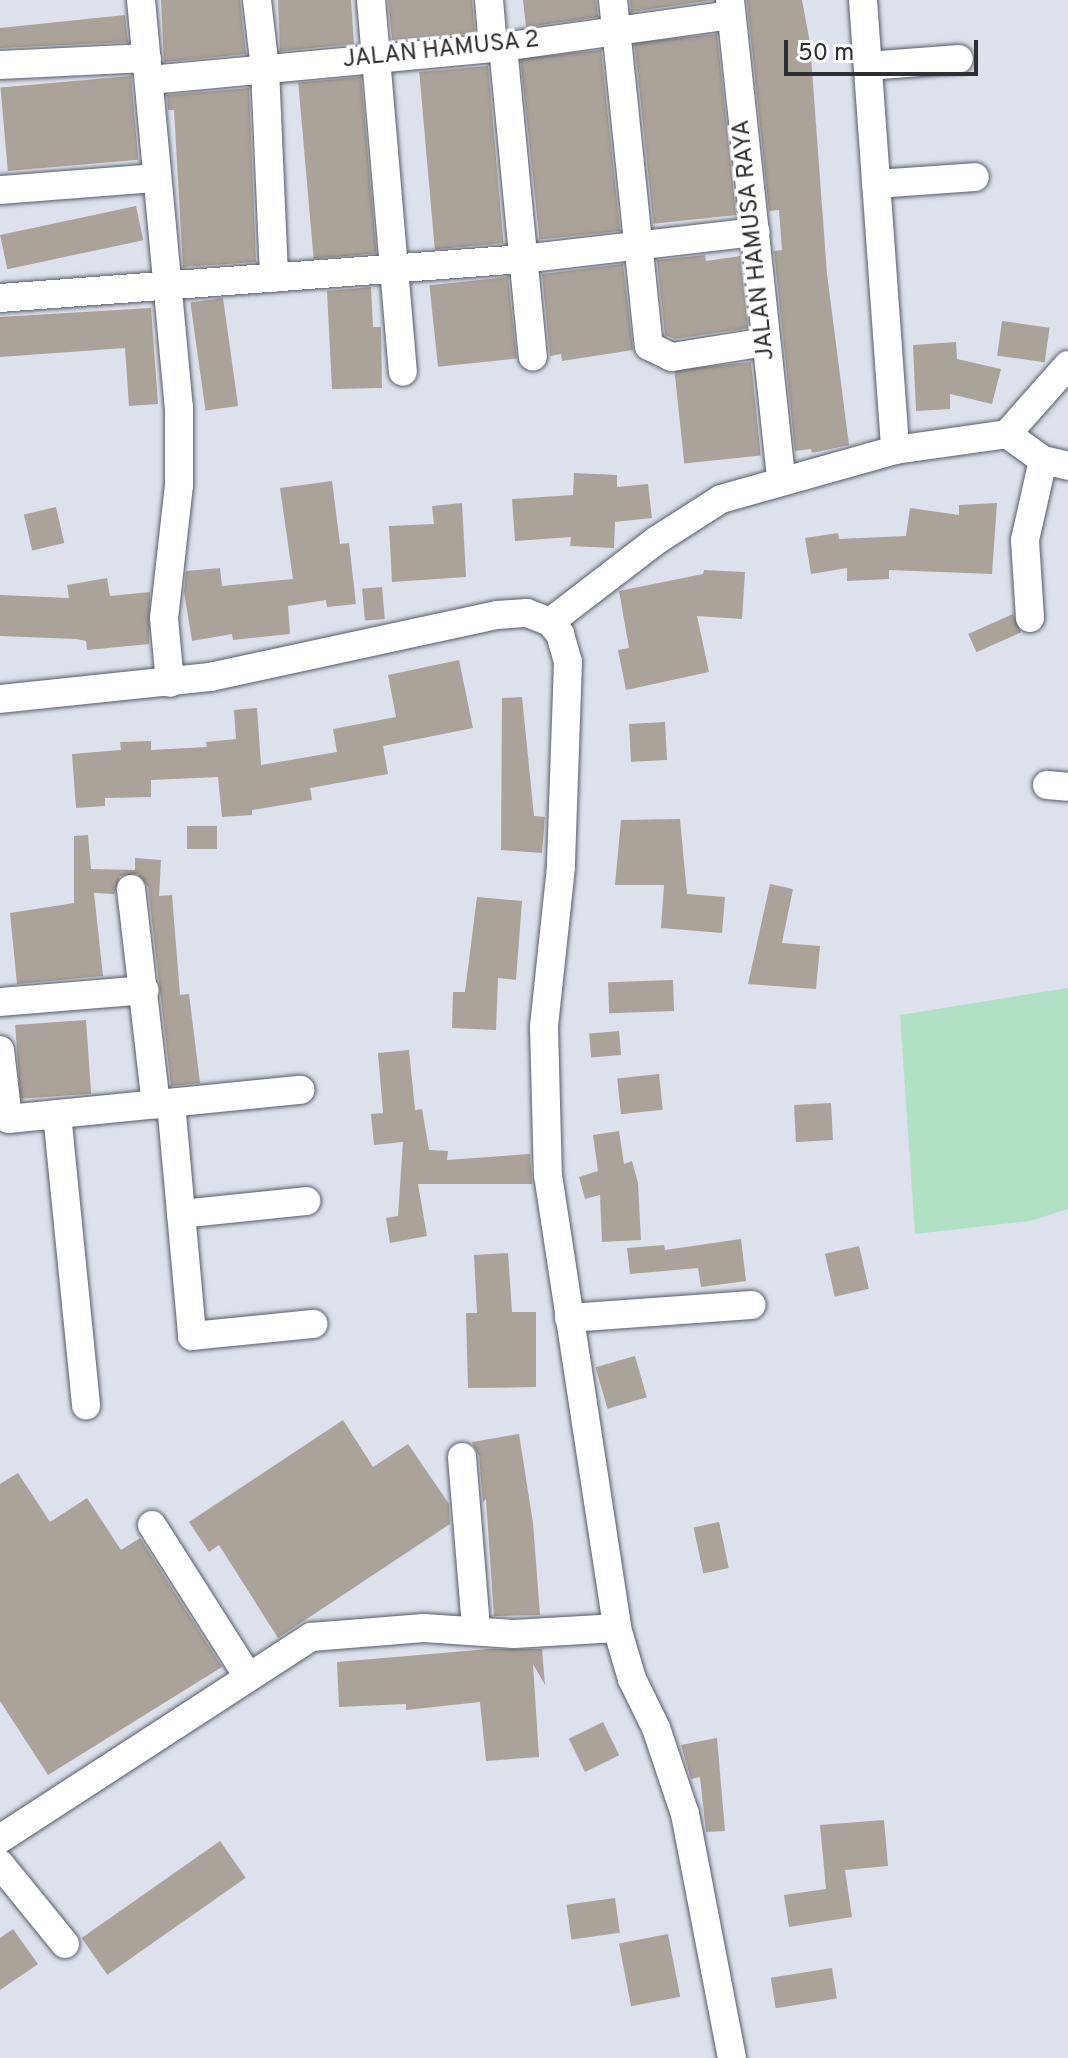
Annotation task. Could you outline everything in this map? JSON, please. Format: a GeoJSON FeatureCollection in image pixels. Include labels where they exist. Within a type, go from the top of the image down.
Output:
{"type":"FeatureCollection","features":[{"type":"Feature","properties":{"kind":"street"},"geometry":{"type":"LineString","coordinates":[[141,0],[169,286],[179,485],[165,577],[170,683]]}},
{"type":"Feature","properties":{"kind":"street"},"geometry":{"type":"LineString","coordinates":[[257,0],[265,69],[274,278]]}},
{"type":"Feature","properties":{"kind":"street"},"geometry":{"type":"LineString","coordinates":[[371,0],[403,372]]}},
{"type":"Feature","properties":{"kind":"street"},"geometry":{"type":"LineString","coordinates":[[489,0],[498,47],[533,357]]}},
{"type":"Feature","properties":{"kind":"street"},"geometry":{"type":"LineString","coordinates":[[863,0],[895,450]]}},
{"type":"Feature","properties":{"kind":"street","name":"JALAN HAMUSA 2"},"geometry":{"type":"LineString","coordinates":[[0,65],[265,69],[498,47],[614,14],[730,7]]}},
{"type":"Feature","properties":{"kind":"street","name":"JALAN HAMUSA RAYA"},"geometry":{"type":"LineString","coordinates":[[730,7],[781,481]]}},
{"type":"Feature","properties":{"kind":"street"},"geometry":{"type":"LineString","coordinates":[[614,14],[649,346],[655,352],[672,357],[766,342]]}},
{"type":"Feature","properties":{"kind":"street"},"geometry":{"type":"LineString","coordinates":[[868,66],[959,59]]}},
{"type":"Feature","properties":{"kind":"street"},"geometry":{"type":"LineString","coordinates":[[876,184],[975,177]]}},
{"type":"Feature","properties":{"kind":"street"},"geometry":{"type":"LineString","coordinates":[[0,190],[157,178]]}},
{"type":"Feature","properties":{"kind":"street"},"geometry":{"type":"LineString","coordinates":[[0,298],[396,266],[522,259],[755,232]]}},
{"type":"Feature","properties":{"kind":"street"},"geometry":{"type":"LineString","coordinates":[[1007,434],[1068,365]]}},
{"type":"Feature","properties":{"kind":"street"},"geometry":{"type":"LineString","coordinates":[[550,622],[657,540],[709,507],[781,481],[895,450],[1007,434],[1056,463],[1025,540],[1030,618]]}},
{"type":"Feature","properties":{"kind":"street"},"geometry":{"type":"LineString","coordinates":[[0,699],[170,683],[497,615],[527,613],[550,622],[564,643],[568,662],[561,867],[544,1027],[545,1137],[569,1318],[593,1446],[617,1628],[632,1679],[656,1728],[685,1814],[732,2058]]}},
{"type":"Feature","properties":{"kind":"street"},"geometry":{"type":"LineString","coordinates":[[131,889],[181,1214],[192,1336],[313,1324]]}},
{"type":"Feature","properties":{"kind":"street"},"geometry":{"type":"LineString","coordinates":[[0,1002],[145,990]]}},
{"type":"Feature","properties":{"kind":"street"},"geometry":{"type":"LineString","coordinates":[[0,1050],[3,1101],[8,1119],[301,1090]]}},
{"type":"Feature","properties":{"kind":"street"},"geometry":{"type":"LineString","coordinates":[[57,1114],[86,1406]]}},
{"type":"Feature","properties":{"kind":"street"},"geometry":{"type":"LineString","coordinates":[[181,1214],[306,1201]]}},
{"type":"Feature","properties":{"kind":"street"},"geometry":{"type":"LineString","coordinates":[[569,1318],[752,1305]]}},
{"type":"Feature","properties":{"kind":"street"},"geometry":{"type":"LineString","coordinates":[[462,1457],[476,1629]]}},
{"type":"Feature","properties":{"kind":"street"},"geometry":{"type":"LineString","coordinates":[[152,1525],[248,1676]]}},
{"type":"Feature","properties":{"kind":"street"},"geometry":{"type":"LineString","coordinates":[[0,1839],[311,1637],[476,1629],[514,1634],[617,1628]]}},
{"type":"Feature","properties":{"kind":"street"},"geometry":{"type":"LineString","coordinates":[[0,1864],[65,1944]]}},
{"type":"Feature","properties":{"kind":"green space"},"geometry":{"type":"Polygon","coordinates":[[[1068,988],[1068,1209],[1030,1221],[915,1234],[900,1015],[1068,988]]]}},
{"type":"Feature","properties":{"kind":"building"},"geometry":{"type":"Polygon","coordinates":[[[161,0],[240,0],[246,54],[164,62],[161,0]]]}},
{"type":"Feature","properties":{"kind":"building"},"geometry":{"type":"Polygon","coordinates":[[[278,0],[351,0],[354,44],[280,51],[278,0]]]}},
{"type":"Feature","properties":{"kind":"building"},"geometry":{"type":"Polygon","coordinates":[[[388,0],[472,0],[475,33],[392,40],[388,0]]]}},
{"type":"Feature","properties":{"kind":"building"},"geometry":{"type":"Polygon","coordinates":[[[523,0],[596,0],[598,17],[526,27],[523,0]]]}},
{"type":"Feature","properties":{"kind":"building"},"geometry":{"type":"Polygon","coordinates":[[[630,0],[713,0],[631,12],[630,0]]]}},
{"type":"Feature","properties":{"kind":"building"},"geometry":{"type":"Polygon","coordinates":[[[747,0],[802,0],[810,43],[827,274],[849,445],[812,453],[811,449],[795,451],[774,251],[782,250],[779,210],[769,211],[747,0]]]}},
{"type":"Feature","properties":{"kind":"building"},"geometry":{"type":"Polygon","coordinates":[[[125,15],[128,42],[0,48],[0,28],[125,15]]]}},
{"type":"Feature","properties":{"kind":"building"},"geometry":{"type":"Polygon","coordinates":[[[717,34],[736,215],[653,224],[634,43],[717,34]]]}},
{"type":"Feature","properties":{"kind":"building"},"geometry":{"type":"Polygon","coordinates":[[[601,50],[620,231],[539,239],[520,58],[601,50]]]}},
{"type":"Feature","properties":{"kind":"building"},"geometry":{"type":"Polygon","coordinates":[[[488,66],[504,243],[435,249],[419,72],[488,66]]]}},
{"type":"Feature","properties":{"kind":"building"},"geometry":{"type":"Polygon","coordinates":[[[131,76],[138,160],[8,171],[0,87],[131,76]]]}},
{"type":"Feature","properties":{"kind":"building"},"geometry":{"type":"Polygon","coordinates":[[[361,77],[376,253],[314,259],[298,82],[361,77]]]}},
{"type":"Feature","properties":{"kind":"building"},"geometry":{"type":"Polygon","coordinates":[[[249,88],[256,262],[183,267],[174,110],[168,110],[167,95],[249,88]]]}},
{"type":"Feature","properties":{"kind":"building"},"geometry":{"type":"Polygon","coordinates":[[[136,206],[143,240],[7,269],[0,235],[136,206]]]}},
{"type":"Feature","properties":{"kind":"building"},"geometry":{"type":"Polygon","coordinates":[[[705,255],[706,261],[740,256],[748,328],[675,339],[665,335],[657,260],[705,255]]]}},
{"type":"Feature","properties":{"kind":"building"},"geometry":{"type":"Polygon","coordinates":[[[623,264],[633,350],[562,361],[561,354],[550,356],[542,274],[623,264]]]}},
{"type":"Feature","properties":{"kind":"building"},"geometry":{"type":"Polygon","coordinates":[[[508,277],[517,359],[438,367],[429,285],[508,277]]]}},
{"type":"Feature","properties":{"kind":"building"},"geometry":{"type":"Polygon","coordinates":[[[371,287],[373,327],[381,327],[382,388],[332,389],[327,291],[371,287]]]}},
{"type":"Feature","properties":{"kind":"building"},"geometry":{"type":"Polygon","coordinates":[[[223,298],[238,406],[205,411],[190,303],[223,298]]]}},
{"type":"Feature","properties":{"kind":"building"},"geometry":{"type":"Polygon","coordinates":[[[151,308],[158,404],[129,406],[125,348],[0,357],[0,317],[151,308]]]}},
{"type":"Feature","properties":{"kind":"building"},"geometry":{"type":"Polygon","coordinates":[[[1002,321],[1050,328],[1045,362],[997,356],[1002,321]]]}},
{"type":"Feature","properties":{"kind":"building"},"geometry":{"type":"Polygon","coordinates":[[[956,342],[957,359],[1001,369],[992,404],[950,394],[950,409],[916,411],[913,345],[956,342]]]}},
{"type":"Feature","properties":{"kind":"building"},"geometry":{"type":"Polygon","coordinates":[[[751,362],[761,455],[684,464],[674,370],[751,362]]]}},
{"type":"Feature","properties":{"kind":"building"},"geometry":{"type":"Polygon","coordinates":[[[574,473],[617,475],[617,487],[648,484],[652,518],[615,522],[614,548],[570,546],[571,537],[515,541],[512,499],[573,495],[574,473]]]}},
{"type":"Feature","properties":{"kind":"building"},"geometry":{"type":"Polygon","coordinates":[[[332,481],[340,544],[349,543],[356,604],[327,607],[326,600],[288,606],[290,634],[233,640],[232,634],[192,641],[184,592],[186,571],[220,568],[222,586],[293,579],[280,488],[332,481]]]}},
{"type":"Feature","properties":{"kind":"building"},"geometry":{"type":"Polygon","coordinates":[[[462,503],[466,577],[392,582],[389,526],[434,524],[432,506],[462,503]]]}},
{"type":"Feature","properties":{"kind":"building"},"geometry":{"type":"Polygon","coordinates":[[[997,503],[992,574],[889,570],[889,579],[847,581],[847,568],[811,574],[805,538],[838,533],[839,539],[906,536],[910,508],[959,515],[959,505],[997,503]]]}},
{"type":"Feature","properties":{"kind":"building"},"geometry":{"type":"Polygon","coordinates":[[[56,507],[64,543],[32,550],[24,514],[56,507]]]}},
{"type":"Feature","properties":{"kind":"building"},"geometry":{"type":"Polygon","coordinates":[[[704,570],[745,572],[742,619],[697,616],[709,672],[626,690],[618,650],[629,648],[619,591],[703,574],[704,570]]]}},
{"type":"Feature","properties":{"kind":"building"},"geometry":{"type":"Polygon","coordinates":[[[107,578],[110,596],[150,592],[149,644],[87,650],[86,641],[76,639],[0,636],[0,595],[69,598],[67,585],[107,578]]]}},
{"type":"Feature","properties":{"kind":"building"},"geometry":{"type":"Polygon","coordinates":[[[382,587],[385,619],[365,621],[362,589],[382,587]]]}},
{"type":"Feature","properties":{"kind":"building"},"geometry":{"type":"Polygon","coordinates":[[[1013,614],[1021,632],[976,652],[968,634],[1013,614]]]}},
{"type":"Feature","properties":{"kind":"building"},"geometry":{"type":"Polygon","coordinates":[[[459,660],[473,728],[383,746],[388,774],[310,788],[312,800],[252,810],[252,815],[222,817],[218,777],[151,780],[151,797],[105,798],[105,806],[76,808],[72,754],[121,750],[120,742],[151,741],[151,750],[207,747],[206,742],[236,739],[234,710],[257,708],[261,765],[337,752],[333,729],[396,717],[388,675],[459,660]]]}},
{"type":"Feature","properties":{"kind":"building"},"geometry":{"type":"Polygon","coordinates":[[[522,697],[534,816],[545,817],[542,853],[501,850],[502,698],[522,697]]]}},
{"type":"Feature","properties":{"kind":"building"},"geometry":{"type":"Polygon","coordinates":[[[665,722],[667,760],[631,762],[629,724],[665,722]]]}},
{"type":"Feature","properties":{"kind":"building"},"geometry":{"type":"Polygon","coordinates":[[[680,819],[687,894],[725,897],[722,933],[661,928],[664,885],[615,885],[621,820],[680,819]]]}},
{"type":"Feature","properties":{"kind":"building"},"geometry":{"type":"Polygon","coordinates":[[[187,826],[217,826],[217,849],[187,849],[187,826]]]}},
{"type":"Feature","properties":{"kind":"building"},"geometry":{"type":"Polygon","coordinates":[[[88,835],[91,869],[135,870],[135,858],[161,860],[159,896],[172,895],[180,995],[189,994],[200,1083],[171,1086],[148,887],[138,874],[120,876],[114,894],[94,893],[103,976],[17,984],[10,913],[74,903],[74,836],[88,835]]]}},
{"type":"Feature","properties":{"kind":"building"},"geometry":{"type":"Polygon","coordinates":[[[770,884],[793,889],[782,943],[820,946],[816,989],[748,984],[770,884]]]}},
{"type":"Feature","properties":{"kind":"building"},"geometry":{"type":"Polygon","coordinates":[[[477,897],[522,901],[516,980],[498,978],[496,1030],[452,1028],[453,992],[465,992],[477,897]]]}},
{"type":"Feature","properties":{"kind":"building"},"geometry":{"type":"Polygon","coordinates":[[[673,980],[674,1011],[609,1013],[608,982],[673,980]]]}},
{"type":"Feature","properties":{"kind":"building"},"geometry":{"type":"Polygon","coordinates":[[[86,1020],[91,1094],[20,1099],[15,1025],[86,1020]]]}},
{"type":"Feature","properties":{"kind":"building"},"geometry":{"type":"Polygon","coordinates":[[[619,1031],[621,1055],[591,1058],[589,1034],[619,1031]]]}},
{"type":"Feature","properties":{"kind":"building"},"geometry":{"type":"Polygon","coordinates":[[[409,1050],[415,1110],[422,1109],[429,1150],[448,1151],[447,1160],[530,1154],[532,1184],[418,1184],[427,1236],[390,1243],[386,1218],[398,1216],[403,1142],[374,1145],[371,1114],[383,1113],[378,1053],[409,1050]]]}},
{"type":"Feature","properties":{"kind":"building"},"geometry":{"type":"Polygon","coordinates":[[[659,1074],[663,1110],[621,1114],[617,1078],[659,1074]]]}},
{"type":"Feature","properties":{"kind":"building"},"geometry":{"type":"Polygon","coordinates":[[[831,1103],[833,1140],[796,1142],[794,1105],[831,1103]]]}},
{"type":"Feature","properties":{"kind":"building"},"geometry":{"type":"Polygon","coordinates":[[[619,1131],[624,1164],[632,1161],[638,1183],[641,1240],[602,1242],[600,1195],[585,1199],[579,1177],[598,1171],[593,1135],[619,1131]]]}},
{"type":"Feature","properties":{"kind":"building"},"geometry":{"type":"Polygon","coordinates":[[[741,1239],[746,1281],[701,1287],[698,1268],[630,1274],[627,1248],[664,1245],[665,1250],[741,1239]]]}},
{"type":"Feature","properties":{"kind":"building"},"geometry":{"type":"Polygon","coordinates":[[[859,1246],[869,1289],[835,1297],[825,1254],[859,1246]]]}},
{"type":"Feature","properties":{"kind":"building"},"geometry":{"type":"Polygon","coordinates":[[[508,1253],[512,1312],[536,1312],[536,1387],[468,1388],[466,1313],[477,1313],[474,1255],[508,1253]]]}},
{"type":"Feature","properties":{"kind":"building"},"geometry":{"type":"Polygon","coordinates":[[[635,1356],[647,1397],[607,1409],[596,1367],[635,1356]]]}},
{"type":"Feature","properties":{"kind":"building"},"geometry":{"type":"Polygon","coordinates":[[[343,1420],[373,1467],[408,1444],[449,1504],[450,1524],[278,1638],[219,1545],[209,1552],[189,1522],[343,1420]]]}},
{"type":"Feature","properties":{"kind":"building"},"geometry":{"type":"Polygon","coordinates":[[[519,1434],[533,1523],[540,1615],[494,1616],[486,1499],[483,1502],[479,1456],[472,1442],[519,1434]]]}},
{"type":"Feature","properties":{"kind":"building"},"geometry":{"type":"Polygon","coordinates":[[[18,1473],[50,1522],[87,1498],[121,1550],[140,1538],[222,1667],[48,1775],[0,1701],[0,1484],[18,1473]]]}},
{"type":"Feature","properties":{"kind":"building"},"geometry":{"type":"Polygon","coordinates":[[[719,1522],[729,1568],[703,1573],[694,1527],[719,1522]]]}},
{"type":"Feature","properties":{"kind":"building"},"geometry":{"type":"Polygon","coordinates":[[[489,1649],[542,1649],[545,1685],[533,1664],[539,1757],[486,1761],[480,1702],[406,1710],[406,1704],[339,1707],[337,1662],[489,1649]]]}},
{"type":"Feature","properties":{"kind":"building"},"geometry":{"type":"Polygon","coordinates":[[[603,1722],[619,1755],[585,1772],[569,1739],[603,1722]]]}},
{"type":"Feature","properties":{"kind":"building"},"geometry":{"type":"Polygon","coordinates":[[[717,1738],[725,1831],[706,1832],[700,1777],[691,1779],[681,1745],[717,1738]]]}},
{"type":"Feature","properties":{"kind":"building"},"geometry":{"type":"Polygon","coordinates":[[[884,1820],[888,1866],[845,1870],[852,1917],[789,1927],[784,1895],[826,1889],[820,1825],[884,1820]]]}},
{"type":"Feature","properties":{"kind":"building"},"geometry":{"type":"Polygon","coordinates":[[[220,1841],[246,1878],[107,1975],[82,1938],[220,1841]]]}},
{"type":"Feature","properties":{"kind":"building"},"geometry":{"type":"Polygon","coordinates":[[[615,1898],[620,1933],[571,1939],[566,1905],[615,1898]]]}},
{"type":"Feature","properties":{"kind":"building"},"geometry":{"type":"Polygon","coordinates":[[[13,1929],[38,1964],[0,1990],[0,1938],[13,1929]]]}},
{"type":"Feature","properties":{"kind":"building"},"geometry":{"type":"Polygon","coordinates":[[[668,1934],[680,1997],[631,2006],[619,1944],[668,1934]]]}},
{"type":"Feature","properties":{"kind":"building"},"geometry":{"type":"Polygon","coordinates":[[[832,1968],[837,1999],[776,2008],[771,1978],[832,1968]]]}}]}
